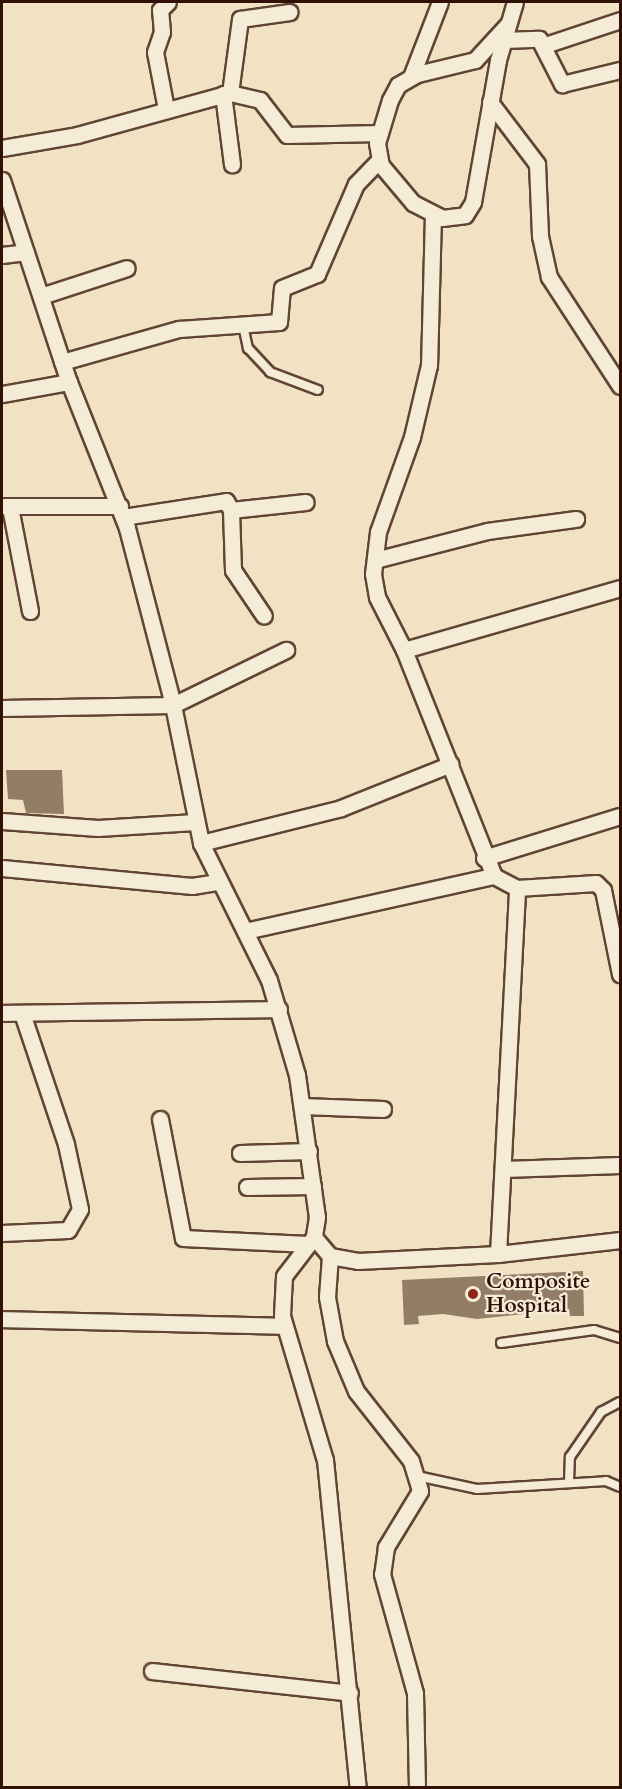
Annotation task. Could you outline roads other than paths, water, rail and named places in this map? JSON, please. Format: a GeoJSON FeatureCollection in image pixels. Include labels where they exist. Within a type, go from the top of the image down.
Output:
{"type":"FeatureCollection","features":[{"type":"Feature","properties":{"kind":"street"},"geometry":{"type":"LineString","coordinates":[[166,110],[155,52],[162,32],[160,10],[168,2]]}},
{"type":"Feature","properties":{"kind":"street"},"geometry":{"type":"LineString","coordinates":[[411,77],[440,2]]}},
{"type":"Feature","properties":{"kind":"street"},"geometry":{"type":"LineString","coordinates":[[508,24],[475,60],[411,77],[398,85],[380,133],[380,160],[399,190],[434,214],[455,219],[473,202],[503,40],[515,2]]}},
{"type":"Feature","properties":{"kind":"street"},"geometry":{"type":"LineString","coordinates":[[232,164],[226,93],[240,19],[290,12]]}},
{"type":"Feature","properties":{"kind":"street"},"geometry":{"type":"LineString","coordinates":[[545,45],[621,20]]}},
{"type":"Feature","properties":{"kind":"street"},"geometry":{"type":"LineString","coordinates":[[503,40],[532,37],[545,45],[562,84],[621,70]]}},
{"type":"Feature","properties":{"kind":"street"},"geometry":{"type":"LineString","coordinates":[[2,148],[76,135],[226,93],[260,100],[287,135],[380,133]]}},
{"type":"Feature","properties":{"kind":"street"},"geometry":{"type":"LineString","coordinates":[[490,102],[537,164],[540,236],[549,277],[621,386]]}},
{"type":"Feature","properties":{"kind":"street"},"geometry":{"type":"LineString","coordinates":[[62,362],[179,329],[279,322],[282,288],[317,274],[357,184],[380,160]]}},
{"type":"Feature","properties":{"kind":"street"},"geometry":{"type":"LineString","coordinates":[[2,180],[69,382],[122,511],[173,705],[201,843],[218,882],[245,930],[279,1009],[302,1106],[313,1186],[311,1241],[284,1276],[284,1326],[321,1434],[350,1693],[358,1788]]}},
{"type":"Feature","properties":{"kind":"street"},"geometry":{"type":"LineString","coordinates":[[434,214],[429,364],[412,437],[378,532],[375,561],[377,597],[404,650],[451,764],[484,858],[494,876],[517,888],[596,883],[603,890],[621,974]]}},
{"type":"Feature","properties":{"kind":"street"},"geometry":{"type":"LineString","coordinates":[[2,255],[26,252]]}},
{"type":"Feature","properties":{"kind":"street"},"geometry":{"type":"LineString","coordinates":[[41,296],[127,268]]}},
{"type":"Feature","properties":{"kind":"street"},"geometry":{"type":"LineString","coordinates":[[2,394],[69,382]]}},
{"type":"Feature","properties":{"kind":"street"},"geometry":{"type":"LineString","coordinates":[[30,612],[6,506],[122,511],[220,501],[231,510],[306,502]]}},
{"type":"Feature","properties":{"kind":"street"},"geometry":{"type":"LineString","coordinates":[[231,510],[233,570],[264,616]]}},
{"type":"Feature","properties":{"kind":"street"},"geometry":{"type":"LineString","coordinates":[[375,561],[487,531],[576,519]]}},
{"type":"Feature","properties":{"kind":"street"},"geometry":{"type":"LineString","coordinates":[[404,650],[621,588]]}},
{"type":"Feature","properties":{"kind":"street"},"geometry":{"type":"LineString","coordinates":[[2,708],[173,705],[286,650]]}},
{"type":"Feature","properties":{"kind":"street"},"geometry":{"type":"LineString","coordinates":[[201,843],[341,808],[451,764]]}},
{"type":"Feature","properties":{"kind":"street"},"geometry":{"type":"LineString","coordinates":[[484,858],[621,816]]}},
{"type":"Feature","properties":{"kind":"street"},"geometry":{"type":"LineString","coordinates":[[2,821],[90,828],[195,822]]}},
{"type":"Feature","properties":{"kind":"street"},"geometry":{"type":"LineString","coordinates":[[2,868],[192,886],[218,882]]}},
{"type":"Feature","properties":{"kind":"street"},"geometry":{"type":"LineString","coordinates":[[245,930],[494,876]]}},
{"type":"Feature","properties":{"kind":"street"},"geometry":{"type":"LineString","coordinates":[[498,1254],[517,888]]}},
{"type":"Feature","properties":{"kind":"street"},"geometry":{"type":"LineString","coordinates":[[2,1013],[279,1009]]}},
{"type":"Feature","properties":{"kind":"street"},"geometry":{"type":"LineString","coordinates":[[2,1233],[69,1230],[80,1209],[66,1144],[22,1012]]}},
{"type":"Feature","properties":{"kind":"street"},"geometry":{"type":"LineString","coordinates":[[302,1106],[383,1109]]}},
{"type":"Feature","properties":{"kind":"street"},"geometry":{"type":"LineString","coordinates":[[160,1119],[183,1238],[311,1241],[330,1256],[358,1261],[498,1254],[621,1240]]}},
{"type":"Feature","properties":{"kind":"street"},"geometry":{"type":"LineString","coordinates":[[240,1153],[309,1151]]}},
{"type":"Feature","properties":{"kind":"street"},"geometry":{"type":"LineString","coordinates":[[504,1169],[621,1165]]}},
{"type":"Feature","properties":{"kind":"street"},"geometry":{"type":"LineString","coordinates":[[247,1187],[313,1186]]}},
{"type":"Feature","properties":{"kind":"street"},"geometry":{"type":"LineString","coordinates":[[330,1256],[327,1298],[342,1358],[356,1391],[403,1447],[417,1476],[416,1505],[386,1547],[382,1574],[415,1693],[417,1788]]}},
{"type":"Feature","properties":{"kind":"street"},"geometry":{"type":"LineString","coordinates":[[2,1319],[284,1326]]}},
{"type":"Feature","properties":{"kind":"street"},"geometry":{"type":"LineString","coordinates":[[152,1671],[350,1693]]}},
{"type":"Feature","properties":{"kind":"lane"},"geometry":{"type":"LineString","coordinates":[[243,325],[248,348],[270,372],[318,390]]}},
{"type":"Feature","properties":{"kind":"lane"},"geometry":{"type":"LineString","coordinates":[[501,1343],[594,1330],[621,1338]]}},
{"type":"Feature","properties":{"kind":"lane"},"geometry":{"type":"LineString","coordinates":[[569,1482],[570,1457],[601,1412],[621,1402]]}},
{"type":"Feature","properties":{"kind":"lane"},"geometry":{"type":"LineString","coordinates":[[417,1476],[477,1489],[606,1481],[621,1487]]}},
{"type":"Feature","properties":{"kind":"place","name":"Composite Hospital"},"geometry":{"type":"Point","coordinates":[473,1294]}}]}
